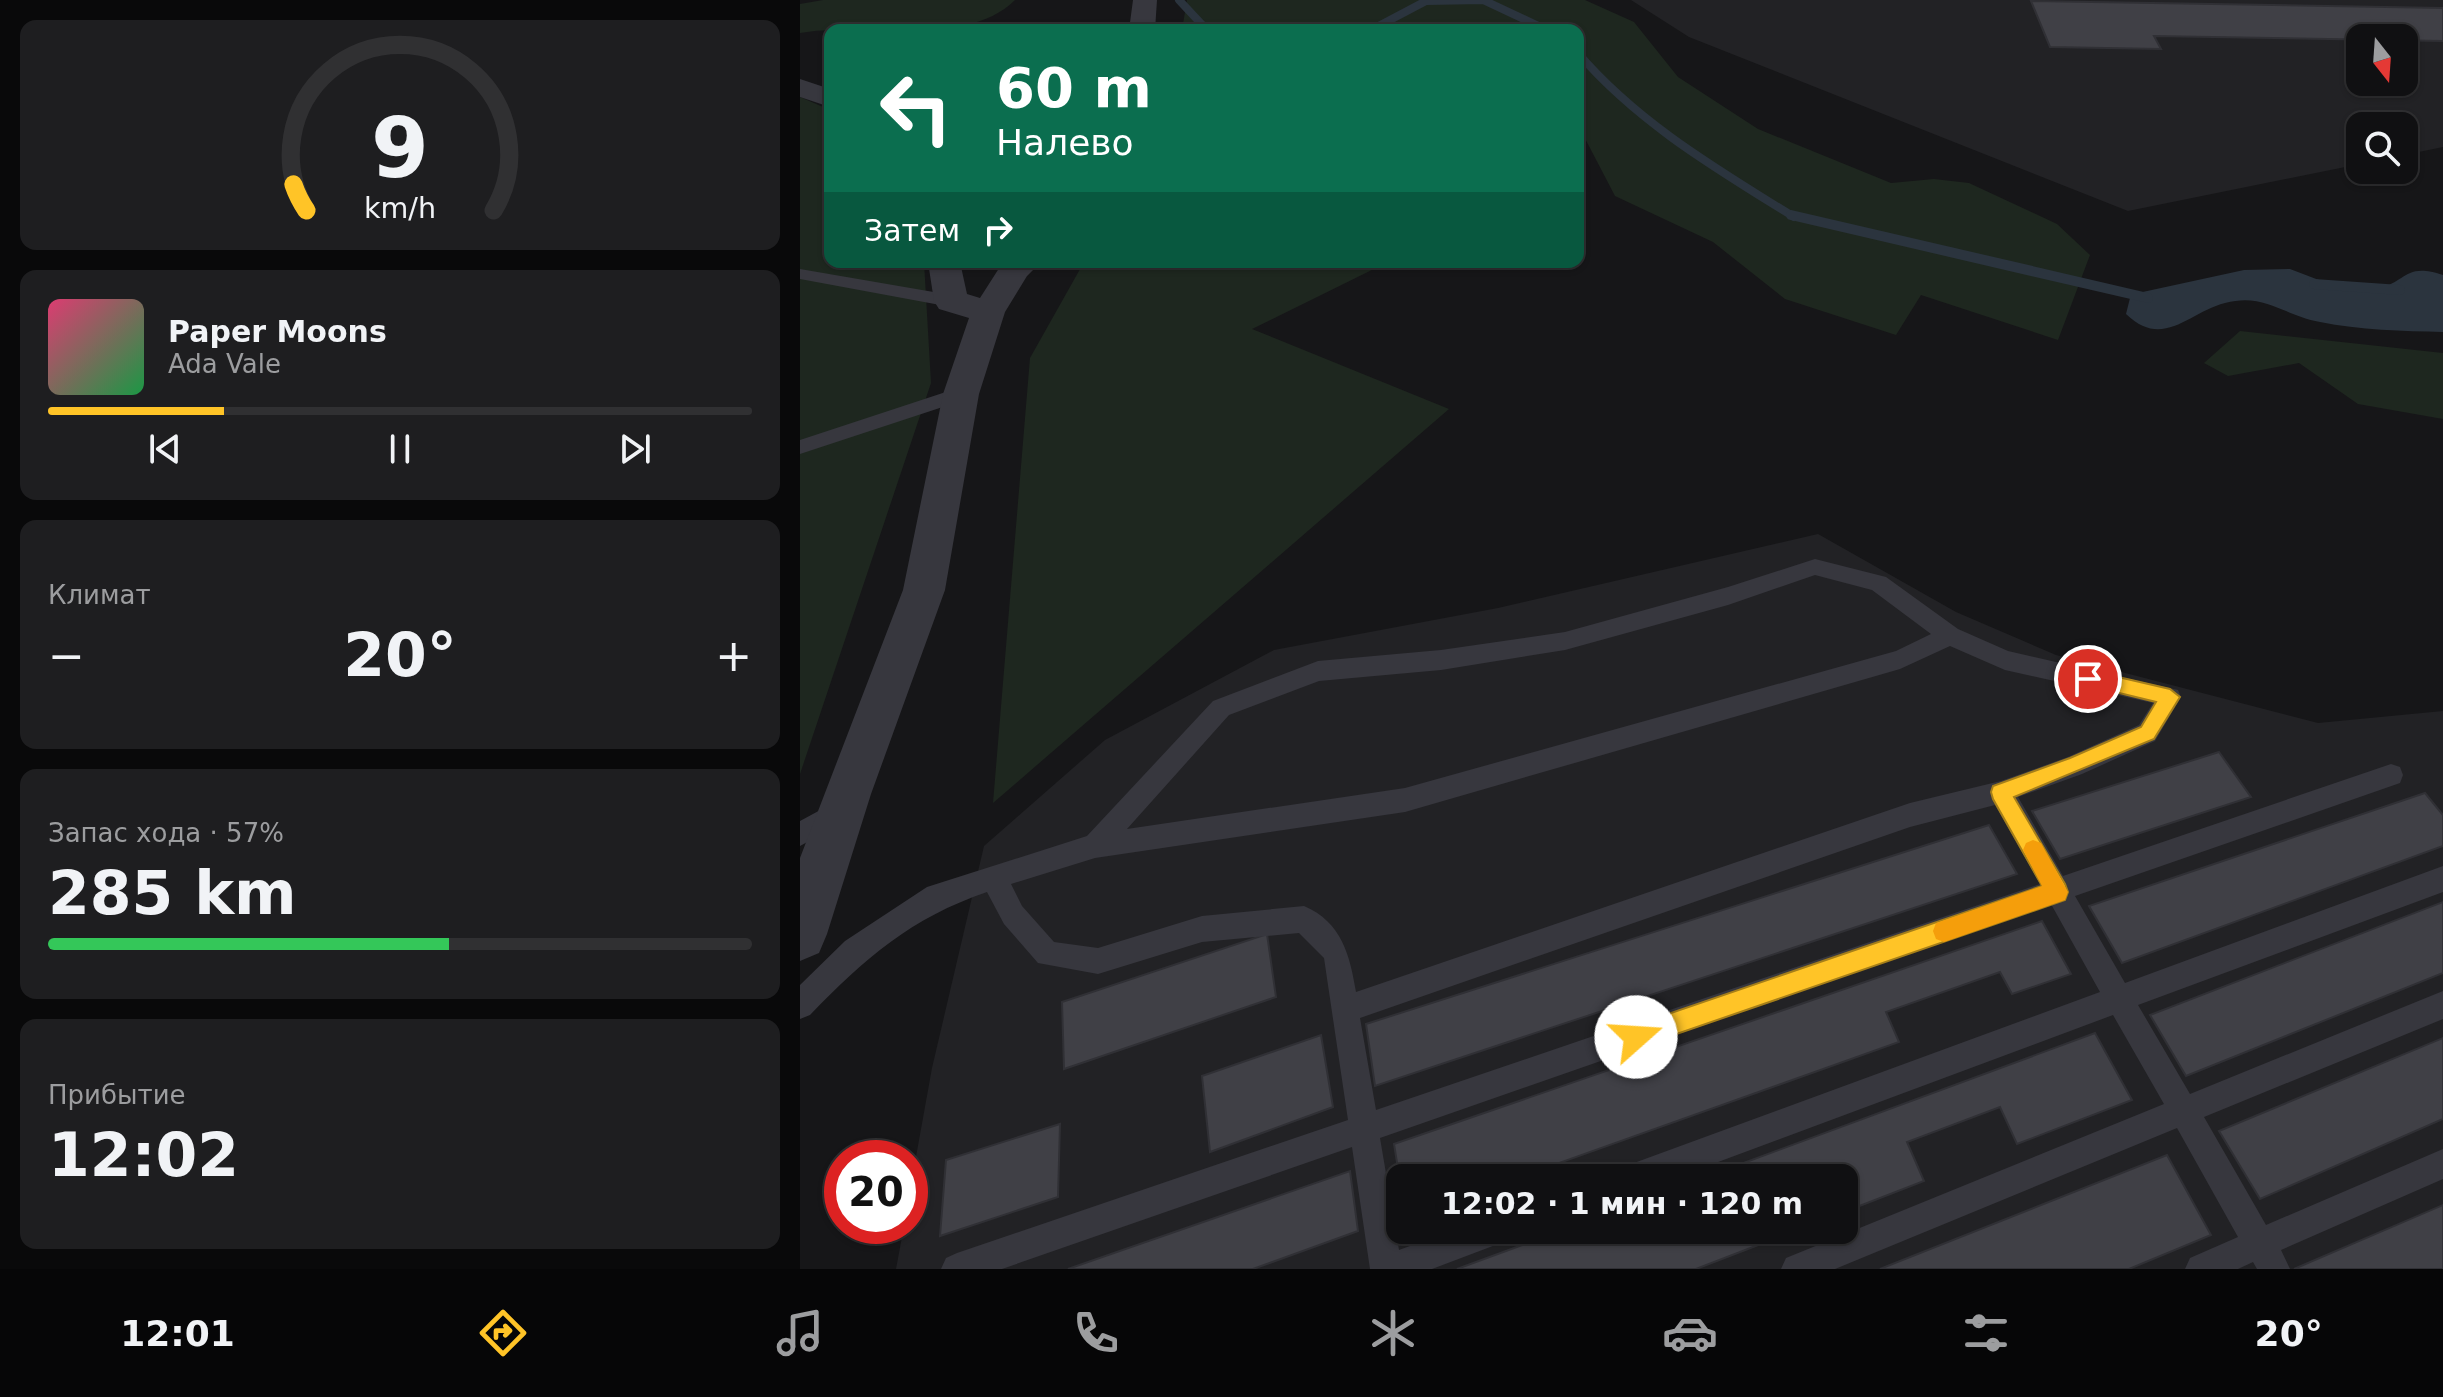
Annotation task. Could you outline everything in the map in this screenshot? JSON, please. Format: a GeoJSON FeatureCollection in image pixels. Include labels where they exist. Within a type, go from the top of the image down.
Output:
{"type":"FeatureCollection","features":[{"type":"Feature","properties":{"kind":"street"},"geometry":{"type":"LineString","coordinates":[[1143,24],[1145,0]]}},
{"type":"Feature","properties":{"kind":"street"},"geometry":{"type":"LineString","coordinates":[[800,87],[824,97]]}},
{"type":"Feature","properties":{"kind":"street"},"geometry":{"type":"LineString","coordinates":[[803,914],[924,590],[961,394],[970,306],[948,268]]}},
{"type":"Feature","properties":{"kind":"street"},"geometry":{"type":"LineString","coordinates":[[970,306],[1016,268]]}},
{"type":"Feature","properties":{"kind":"lane"},"geometry":{"type":"LineString","coordinates":[[800,274],[970,306]]}},
{"type":"Feature","properties":{"kind":"lane"},"geometry":{"type":"LineString","coordinates":[[800,447],[961,394]]}},
{"type":"Feature","properties":{"kind":"lane"},"geometry":{"type":"LineString","coordinates":[[1095,846],[1221,708],[1318,671],[1441,660],[1565,641],[1728,596],[1815,567],[1878,583],[1950,636],[2005,660],[2170,697],[2147,733],[2074,766],[2001,792],[1910,815],[1347,1009]]}},
{"type":"Feature","properties":{"kind":"lane"},"geometry":{"type":"LineString","coordinates":[[800,1005],[854,950],[936,896],[993,877],[1095,846],[1405,800],[1900,659],[1950,636]]}},
{"type":"Feature","properties":{"kind":"lane"},"geometry":{"type":"LineString","coordinates":[[957,1269],[2391,775]]}},
{"type":"Feature","properties":{"kind":"lane"},"geometry":{"type":"LineString","coordinates":[[2001,792],[2267,1256]]}},
{"type":"Feature","properties":{"kind":"lane"},"geometry":{"type":"LineString","coordinates":[[800,834],[841,810]]}},
{"type":"Feature","properties":{"kind":"lane"},"geometry":{"type":"LineString","coordinates":[[993,877],[1013,915],[1047,954],[1060,956],[1098,961],[1202,929],[1304,919],[1336,952],[1388,1269],[1457,1244]]}},
{"type":"Feature","properties":{"kind":"lane"},"geometry":{"type":"LineString","coordinates":[[1671,1164],[2443,879]]}},
{"type":"Feature","properties":{"kind":"lane"},"geometry":{"type":"LineString","coordinates":[[1797,1269],[2443,1005]]}},
{"type":"Feature","properties":{"kind":"lane"},"geometry":{"type":"LineString","coordinates":[[2201,1269],[2267,1256],[2443,1164]]}},
{"type":"Feature","properties":{"kind":"shaded area"},"geometry":{"type":"Polygon","coordinates":[[[823,0],[1015,0],[994,15],[969,24],[824,24],[824,30],[800,33],[800,4],[823,0]]]}},
{"type":"Feature","properties":{"kind":"shaded area"},"geometry":{"type":"Polygon","coordinates":[[[1187,0],[1585,0],[1634,22],[1678,77],[1758,129],[1891,183],[1934,179],[1969,183],[2057,224],[2090,255],[2058,340],[1921,295],[1896,335],[1785,299],[1713,242],[1615,196],[1584,137],[1584,24],[1183,24],[1187,0]]]}},
{"type":"Feature","properties":{"kind":"shaded area"},"geometry":{"type":"Polygon","coordinates":[[[1631,0],[2443,0],[2443,147],[2418,152],[2418,112],[2346,112],[2346,167],[2128,211],[1689,37],[1631,0]]]}},
{"type":"Feature","properties":{"kind":"shaded area"},"geometry":{"type":"Polygon","coordinates":[[[800,97],[824,107],[824,268],[924,268],[931,383],[800,774],[800,97]]]}},
{"type":"Feature","properties":{"kind":"shaded area"},"geometry":{"type":"Polygon","coordinates":[[[1081,268],[1376,268],[1252,329],[1449,409],[993,803],[1030,358],[1081,268]]]}},
{"type":"Feature","properties":{"kind":"shaded area"},"geometry":{"type":"Polygon","coordinates":[[[2290,269],[2356,289],[2379,288],[2413,272],[2443,275],[2443,332],[2335,325],[2252,300],[2225,303],[2164,329],[2139,324],[2126,314],[2130,298],[2138,293],[2244,270],[2290,269]]]}},
{"type":"Feature","properties":{"kind":"shaded area"},"geometry":{"type":"Polygon","coordinates":[[[2240,331],[2443,353],[2443,419],[2358,404],[2299,363],[2228,376],[2204,363],[2240,331]]]}},
{"type":"Feature","properties":{"kind":"shaded area"},"geometry":{"type":"Polygon","coordinates":[[[1818,534],[1956,612],[2056,655],[2318,723],[2443,711],[2443,1269],[896,1269],[901,1244],[928,1244],[928,1140],[919,1140],[932,1068],[984,846],[1105,740],[1274,650],[1498,608],[1818,534]]]}},
{"type":"Feature","properties":{"kind":"building"},"geometry":{"type":"Polygon","coordinates":[[[2031,1],[2443,8],[2443,41],[2418,41],[2418,24],[2346,24],[2346,39],[2154,36],[2161,49],[2050,47],[2031,1]]]}},
{"type":"Feature","properties":{"kind":"building"},"geometry":{"type":"Polygon","coordinates":[[[2219,752],[2251,797],[2060,859],[2032,811],[2219,752]]]}},
{"type":"Feature","properties":{"kind":"building"},"geometry":{"type":"Polygon","coordinates":[[[2425,793],[2443,815],[2443,846],[2122,963],[2089,906],[2425,793]]]}},
{"type":"Feature","properties":{"kind":"building"},"geometry":{"type":"Polygon","coordinates":[[[1989,825],[2017,874],[1375,1086],[1366,1024],[1989,825]]]}},
{"type":"Feature","properties":{"kind":"building"},"geometry":{"type":"Polygon","coordinates":[[[2443,902],[2443,973],[2186,1076],[2150,1015],[2443,902]]]}},
{"type":"Feature","properties":{"kind":"building"},"geometry":{"type":"Polygon","coordinates":[[[2042,921],[2071,974],[2012,994],[2000,972],[1886,1012],[1899,1042],[1556,1164],[1397,1164],[1394,1144],[2042,921]]]}},
{"type":"Feature","properties":{"kind":"building"},"geometry":{"type":"Polygon","coordinates":[[[1267,934],[1276,997],[1064,1069],[1062,1002],[1267,934]]]}},
{"type":"Feature","properties":{"kind":"building"},"geometry":{"type":"Polygon","coordinates":[[[2095,1033],[2132,1100],[2017,1144],[2000,1107],[1907,1142],[1924,1181],[1858,1207],[1858,1164],[1741,1164],[2095,1033]]]}},
{"type":"Feature","properties":{"kind":"building"},"geometry":{"type":"Polygon","coordinates":[[[1321,1035],[1333,1107],[1210,1152],[1202,1076],[1321,1035]]]}},
{"type":"Feature","properties":{"kind":"building"},"geometry":{"type":"Polygon","coordinates":[[[2443,1038],[2443,1119],[2260,1199],[2219,1131],[2443,1038]]]}},
{"type":"Feature","properties":{"kind":"building"},"geometry":{"type":"Polygon","coordinates":[[[1060,1124],[1058,1197],[940,1236],[946,1160],[1060,1124]]]}},
{"type":"Feature","properties":{"kind":"building"},"geometry":{"type":"Polygon","coordinates":[[[2167,1155],[2211,1235],[2129,1269],[1880,1269],[2167,1155]]]}},
{"type":"Feature","properties":{"kind":"building"},"geometry":{"type":"Polygon","coordinates":[[[1350,1171],[1358,1231],[1253,1269],[1068,1269],[1350,1171]]]}},
{"type":"Feature","properties":{"kind":"building"},"geometry":{"type":"Polygon","coordinates":[[[2443,1205],[2443,1269],[2294,1269],[2443,1205]]]}},
{"type":"Feature","properties":{"kind":"building"},"geometry":{"type":"Polygon","coordinates":[[[1525,1244],[1761,1244],[1696,1269],[1457,1269],[1525,1244]]]}},
{"type":"Feature","properties":{"kind":"waterway"},"geometry":{"type":"LineString","coordinates":[[1179,0],[1201,24]]}},
{"type":"Feature","properties":{"kind":"waterway"},"geometry":{"type":"LineString","coordinates":[[1382,24],[1426,1],[1483,0],[1534,24]]}},
{"type":"Feature","properties":{"kind":"waterway"},"geometry":{"type":"LineString","coordinates":[[1584,60],[1652,123],[1794,217]]}},
{"type":"Feature","properties":{"kind":"waterway"},"geometry":{"type":"LineString","coordinates":[[1791,215],[2148,298]]}},
{"type":"Feature","properties":{"kind":"waterway"},"geometry":{"type":"LineString","coordinates":[[2314,284],[2400,290]]}},
{"type":"Feature","properties":{"kind":"slow traffic"},"geometry":{"type":"LineString","coordinates":[[1944,931],[2057,892],[2033,850]]}},
{"type":"Feature","properties":{"kind":"route"},"geometry":{"type":"LineString","coordinates":[[1636,1037],[2057,892],[2001,792],[2074,766],[2147,733],[2170,697],[2088,679]]}}]}
